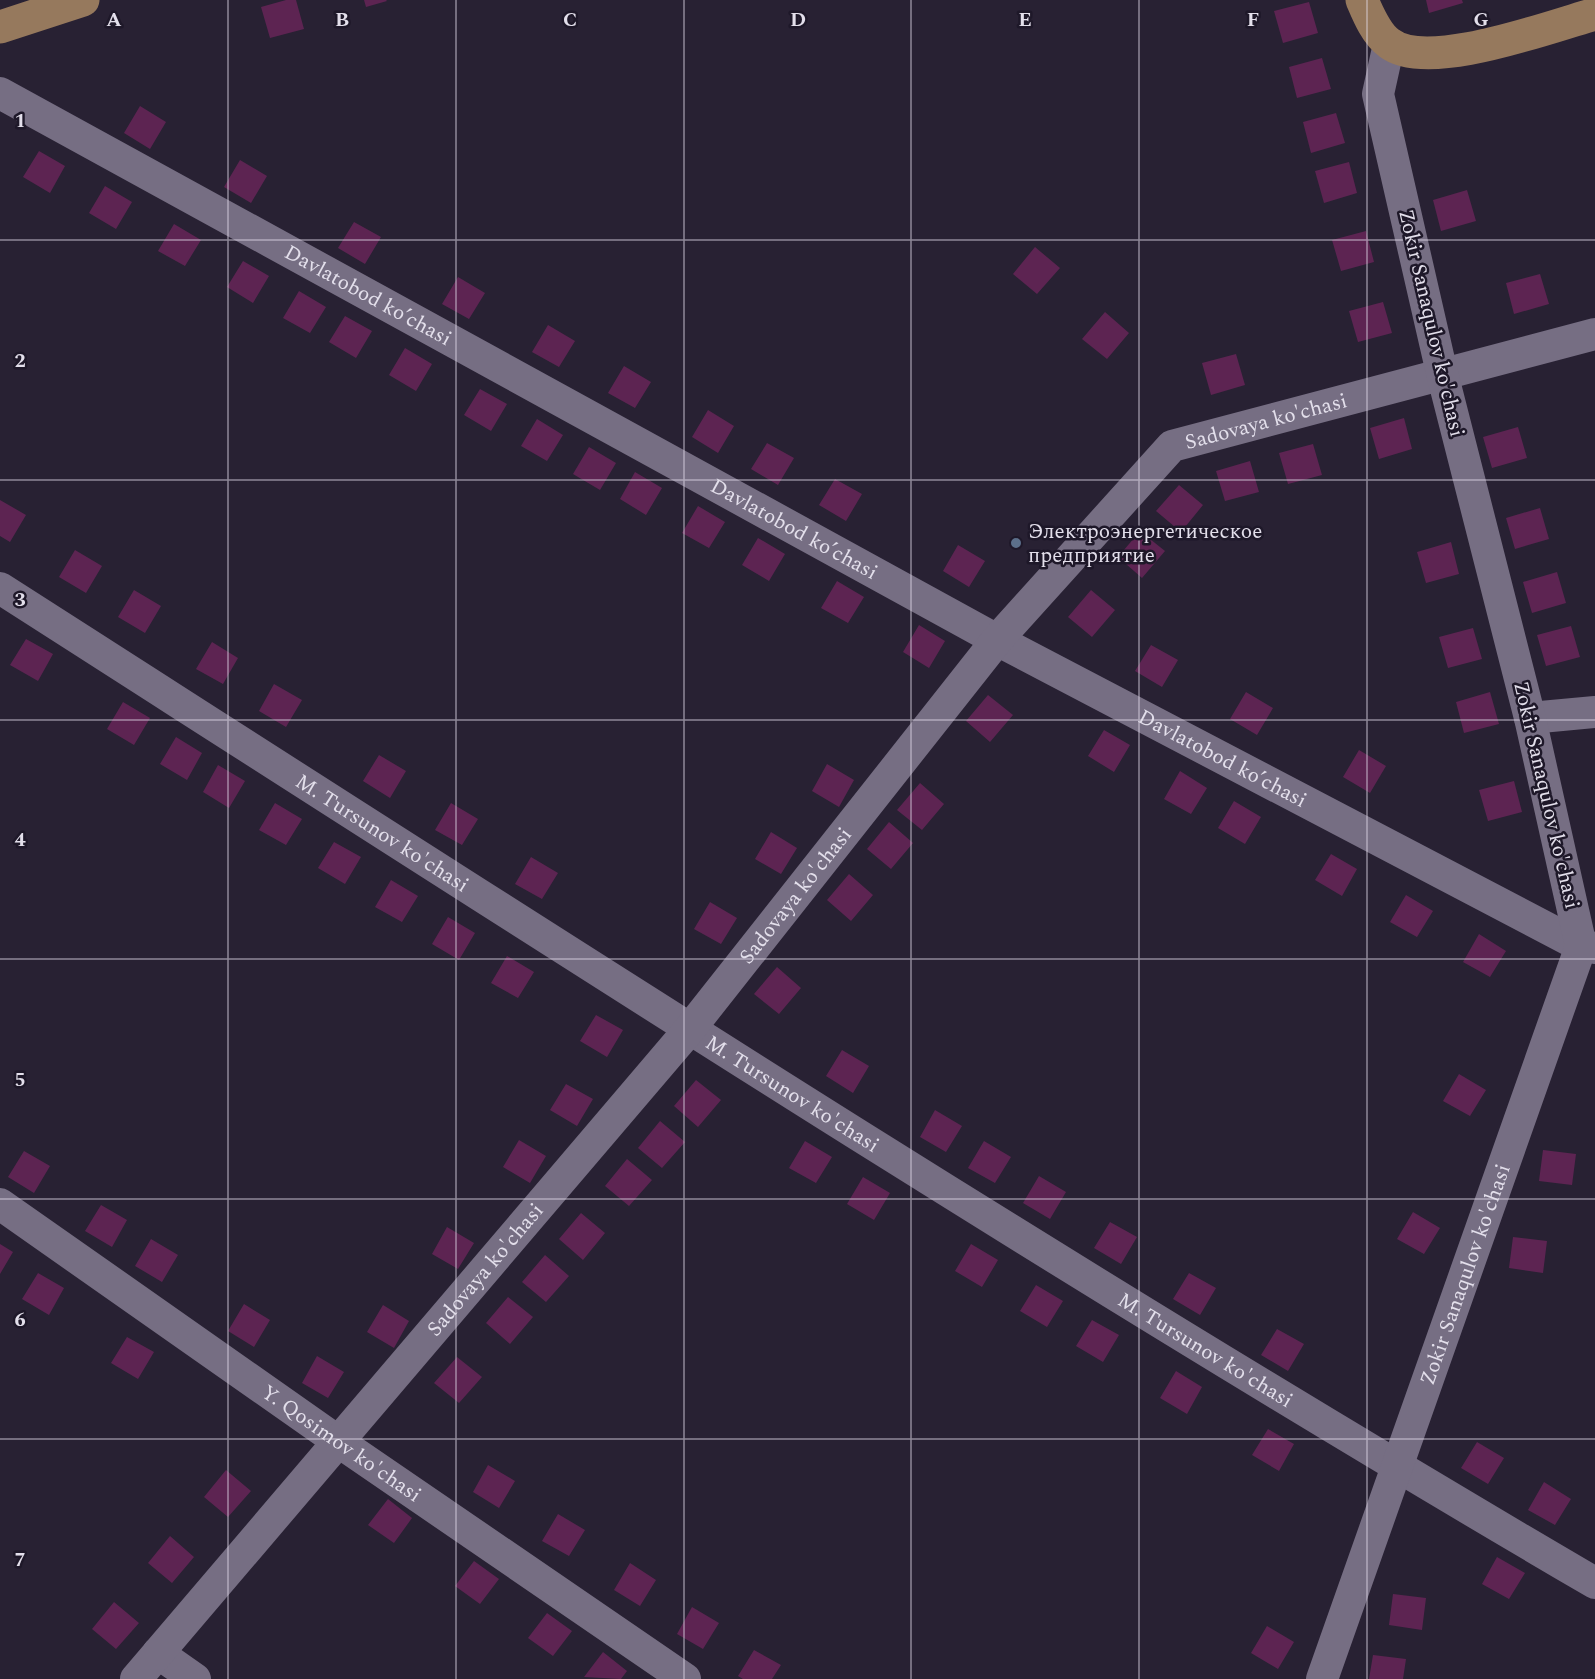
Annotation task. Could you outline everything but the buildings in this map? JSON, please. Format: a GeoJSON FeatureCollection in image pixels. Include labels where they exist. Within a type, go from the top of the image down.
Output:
{"type":"FeatureCollection","features":[{"type":"Feature","properties":{"kind":"main road"},"geometry":{"type":"LineString","coordinates":[[0,27],[83,0]]}},
{"type":"Feature","properties":{"kind":"main road"},"geometry":{"type":"LineString","coordinates":[[1362,0],[1376,28],[1389,44],[1406,50],[1445,53],[1466,50],[1595,14]]}},
{"type":"Feature","properties":{"kind":"street","name":"Zokir Sanaqulov ko'chasi"},"geometry":{"type":"LineString","coordinates":[[1322,1679],[1397,1467],[1588,947],[1442,373],[1378,94],[1389,44]]}},
{"type":"Feature","properties":{"kind":"street","name":"Davlatobod ko’chasi"},"geometry":{"type":"LineString","coordinates":[[0,93],[997,640],[1588,947]]}},
{"type":"Feature","properties":{"kind":"street","name":"Sadovaya ko'chasi"},"geometry":{"type":"LineString","coordinates":[[136,1679],[689,1030],[997,640],[1172,446],[1595,334]]}},
{"type":"Feature","properties":{"kind":"street","name":"M. Tursunov ko'chasi"},"geometry":{"type":"LineString","coordinates":[[0,588],[689,1030],[1397,1467],[1595,1583]]}},
{"type":"Feature","properties":{"kind":"street"},"geometry":{"type":"LineString","coordinates":[[1530,718],[1595,712]]}},
{"type":"Feature","properties":{"kind":"street","name":"Y. Qosimov ko'chasi"},"geometry":{"type":"LineString","coordinates":[[0,1204],[339,1442],[685,1679]]}},
{"type":"Feature","properties":{"kind":"street"},"geometry":{"type":"LineString","coordinates":[[158,1653],[195,1679]]}},
{"type":"Feature","properties":{"kind":"place","name":"Электроэнергетическое предприятие"},"geometry":{"type":"Point","coordinates":[1016,543]}}]}
